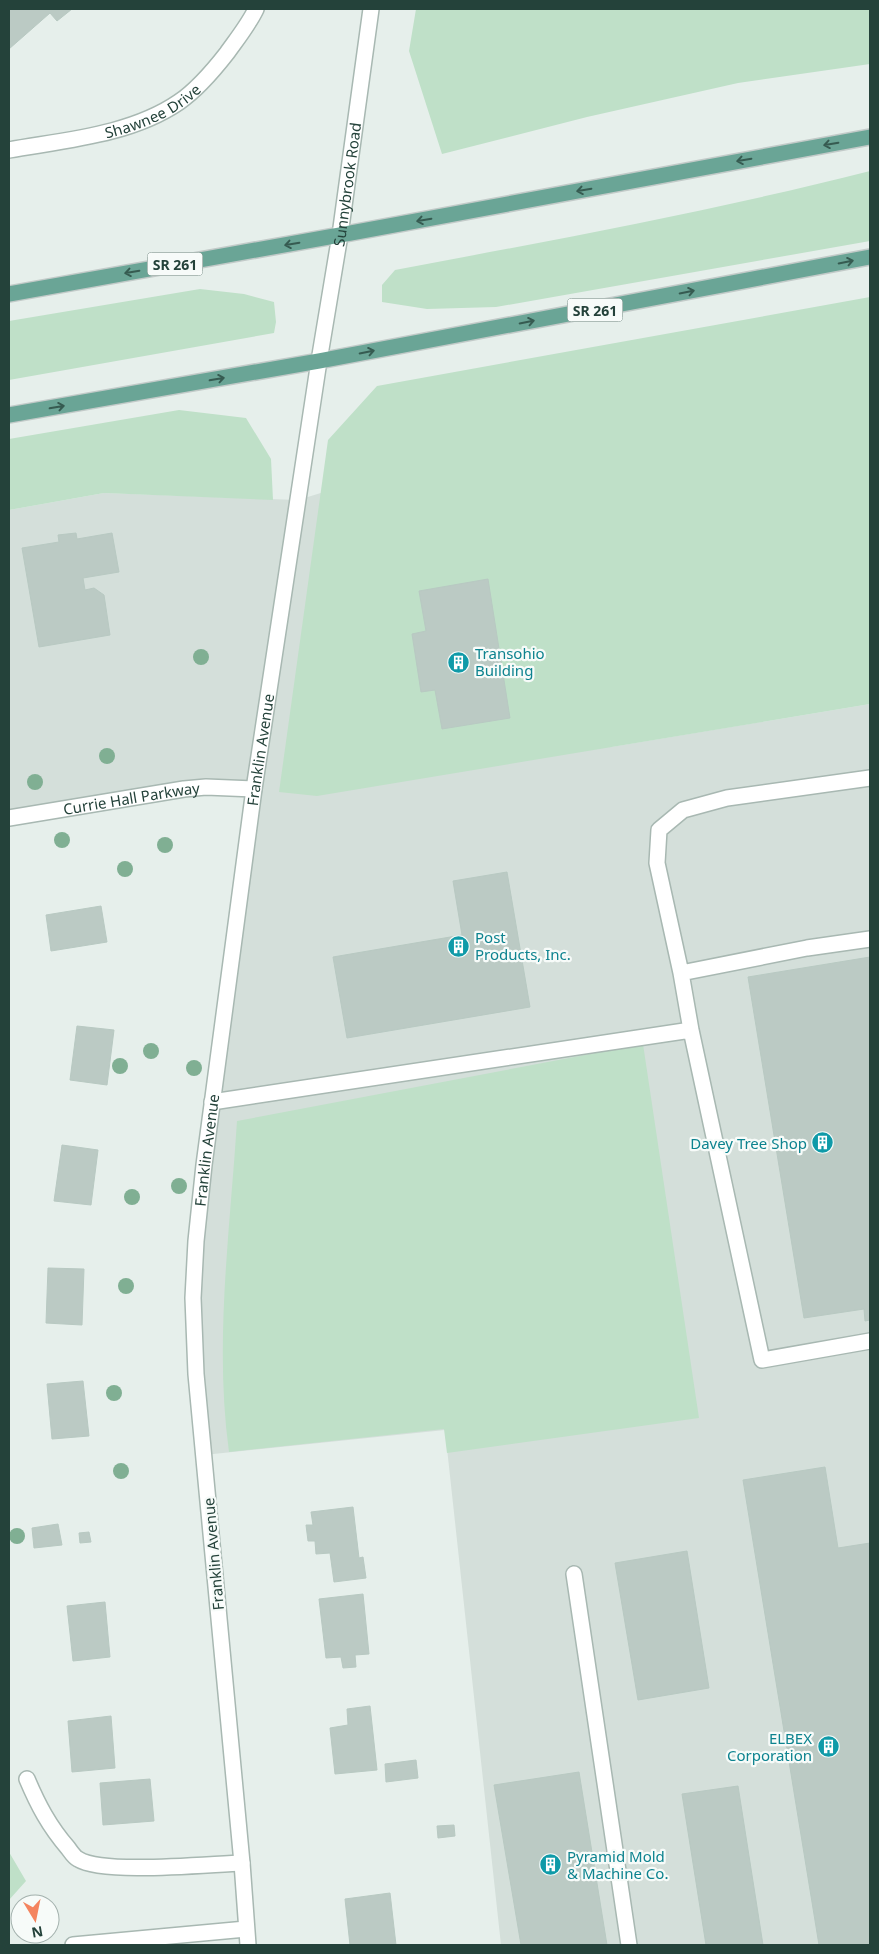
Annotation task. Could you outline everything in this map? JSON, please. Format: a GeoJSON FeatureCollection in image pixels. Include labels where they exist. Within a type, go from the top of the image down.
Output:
{"type":"FeatureCollection","features":[{"type":"Feature","properties":{"kind":"main road","name":"SR 261"},"geometry":{"type":"LineString","coordinates":[[9,294],[870,137]]}},
{"type":"Feature","properties":{"kind":"main road","name":"SR 261"},"geometry":{"type":"LineString","coordinates":[[9,415],[319,361],[870,257]]}},
{"type":"Feature","properties":{"kind":"street","name":"Shawnee Drive"},"geometry":{"type":"LineString","coordinates":[[9,150],[102,133],[142,121],[179,102],[215,69],[234,44],[256,9]]}},
{"type":"Feature","properties":{"kind":"street","name":"Sunnybrook Road"},"geometry":{"type":"LineString","coordinates":[[319,361],[340,235],[371,9]]}},
{"type":"Feature","properties":{"kind":"street","name":"Franklin Avenue"},"geometry":{"type":"LineString","coordinates":[[248,1945],[196,1374],[193,1298],[196,1242],[212,1102],[254,789],[319,361]]}},
{"type":"Feature","properties":{"kind":"street"},"geometry":{"type":"LineString","coordinates":[[870,778],[728,798],[683,810],[659,830],[657,863],[762,1360],[870,1341]]}},
{"type":"Feature","properties":{"kind":"street","name":"Currie Hall Parkway"},"geometry":{"type":"LineString","coordinates":[[9,818],[184,789],[206,787],[254,789]]}},
{"type":"Feature","properties":{"kind":"street"},"geometry":{"type":"LineString","coordinates":[[681,974],[807,948],[870,939]]}},
{"type":"Feature","properties":{"kind":"street"},"geometry":{"type":"LineString","coordinates":[[212,1102],[691,1030]]}},
{"type":"Feature","properties":{"kind":"street"},"geometry":{"type":"LineString","coordinates":[[574,1574],[629,1945]]}},
{"type":"Feature","properties":{"kind":"street"},"geometry":{"type":"LineString","coordinates":[[27,1779],[40,1810],[60,1839],[77,1859],[88,1863],[111,1866],[156,1867],[242,1863]]}},
{"type":"Feature","properties":{"kind":"street"},"geometry":{"type":"LineString","coordinates":[[73,1945],[246,1930]]}},
{"type":"Feature","properties":{"kind":"shaded area"},"geometry":{"type":"Polygon","coordinates":[[[337,488],[611,747],[870,704],[870,1945],[501,1945],[445,1430],[204,1455],[193,1298],[253,789],[206,787],[9,818],[9,510],[104,493],[298,500],[337,488]]]}},
{"type":"Feature","properties":{"kind":"green space"},"geometry":{"type":"Polygon","coordinates":[[[416,9],[870,9],[870,64],[738,83],[587,117],[442,154],[409,51],[416,9]]]}},
{"type":"Feature","properties":{"kind":"green space"},"geometry":{"type":"Polygon","coordinates":[[[870,171],[870,241],[496,307],[427,309],[382,302],[382,285],[395,270],[693,212],[870,171]]]}},
{"type":"Feature","properties":{"kind":"green space"},"geometry":{"type":"Polygon","coordinates":[[[200,289],[244,294],[274,302],[276,322],[274,333],[9,380],[9,321],[200,289]]]}},
{"type":"Feature","properties":{"kind":"green space"},"geometry":{"type":"Polygon","coordinates":[[[870,297],[870,704],[317,796],[279,792],[328,440],[377,386],[870,297]]]}},
{"type":"Feature","properties":{"kind":"green space"},"geometry":{"type":"Polygon","coordinates":[[[179,410],[246,418],[271,459],[273,500],[104,493],[9,510],[9,439],[179,410]]]}},
{"type":"Feature","properties":{"kind":"green space"},"geometry":{"type":"Polygon","coordinates":[[[643,1044],[699,1418],[447,1453],[444,1429],[229,1452],[223,1370],[223,1328],[227,1245],[237,1121],[643,1044]]]}},
{"type":"Feature","properties":{"kind":"green space"},"geometry":{"type":"Polygon","coordinates":[[[9,1852],[26,1881],[14,1894],[10,1894],[9,1900],[9,1852]]]}},
{"type":"Feature","properties":{"kind":"building"},"geometry":{"type":"Polygon","coordinates":[[[9,9],[72,9],[57,21],[50,13],[9,49],[9,9]]]}},
{"type":"Feature","properties":{"kind":"building"},"geometry":{"type":"Polygon","coordinates":[[[76,533],[77,539],[112,533],[119,572],[83,578],[85,590],[94,588],[104,595],[110,635],[39,647],[22,548],[59,542],[58,535],[76,533]]]}},
{"type":"Feature","properties":{"kind":"building","name":"Transohio Building"},"geometry":{"type":"Polygon","coordinates":[[[488,579],[510,718],[442,729],[435,690],[421,692],[412,634],[426,631],[419,591],[488,579]]]}},
{"type":"Feature","properties":{"kind":"building","name":"Post Products, Inc."},"geometry":{"type":"Polygon","coordinates":[[[507,872],[530,1007],[347,1038],[333,957],[462,935],[453,881],[507,872]]]}},
{"type":"Feature","properties":{"kind":"building"},"geometry":{"type":"Polygon","coordinates":[[[101,906],[107,942],[51,951],[46,915],[101,906]]]}},
{"type":"Feature","properties":{"kind":"building","name":"Davey Tree Shop"},"geometry":{"type":"Polygon","coordinates":[[[870,957],[870,1320],[865,1321],[864,1309],[804,1318],[748,977],[870,957]]]}},
{"type":"Feature","properties":{"kind":"building"},"geometry":{"type":"Polygon","coordinates":[[[77,1026],[114,1030],[107,1085],[70,1080],[77,1026]]]}},
{"type":"Feature","properties":{"kind":"building"},"geometry":{"type":"Polygon","coordinates":[[[62,1145],[98,1150],[91,1205],[54,1201],[62,1145]]]}},
{"type":"Feature","properties":{"kind":"building"},"geometry":{"type":"Polygon","coordinates":[[[48,1268],[84,1269],[82,1325],[46,1323],[48,1268]]]}},
{"type":"Feature","properties":{"kind":"building"},"geometry":{"type":"Polygon","coordinates":[[[83,1381],[89,1436],[52,1439],[47,1384],[83,1381]]]}},
{"type":"Feature","properties":{"kind":"building","name":"ELBEX Corporation"},"geometry":{"type":"Polygon","coordinates":[[[825,1467],[838,1548],[870,1543],[870,1945],[819,1945],[743,1480],[825,1467]]]}},
{"type":"Feature","properties":{"kind":"building"},"geometry":{"type":"Polygon","coordinates":[[[353,1507],[359,1558],[363,1557],[366,1578],[334,1582],[330,1553],[316,1554],[315,1541],[308,1541],[306,1525],[313,1525],[311,1512],[353,1507]]]}},
{"type":"Feature","properties":{"kind":"building"},"geometry":{"type":"Polygon","coordinates":[[[58,1524],[62,1545],[34,1548],[32,1528],[58,1524]]]}},
{"type":"Feature","properties":{"kind":"building"},"geometry":{"type":"Polygon","coordinates":[[[89,1532],[91,1542],[80,1543],[79,1533],[89,1532]]]}},
{"type":"Feature","properties":{"kind":"building"},"geometry":{"type":"Polygon","coordinates":[[[687,1551],[709,1688],[638,1700],[615,1563],[687,1551]]]}},
{"type":"Feature","properties":{"kind":"building"},"geometry":{"type":"Polygon","coordinates":[[[363,1594],[369,1654],[355,1655],[356,1667],[343,1668],[341,1657],[326,1658],[319,1599],[363,1594]]]}},
{"type":"Feature","properties":{"kind":"building"},"geometry":{"type":"Polygon","coordinates":[[[105,1602],[110,1657],[73,1661],[67,1606],[105,1602]]]}},
{"type":"Feature","properties":{"kind":"building"},"geometry":{"type":"Polygon","coordinates":[[[370,1706],[377,1770],[335,1774],[330,1728],[348,1725],[347,1709],[370,1706]]]}},
{"type":"Feature","properties":{"kind":"building"},"geometry":{"type":"Polygon","coordinates":[[[111,1716],[115,1768],[72,1772],[68,1721],[111,1716]]]}},
{"type":"Feature","properties":{"kind":"building"},"geometry":{"type":"Polygon","coordinates":[[[416,1760],[418,1778],[386,1782],[385,1764],[416,1760]]]}},
{"type":"Feature","properties":{"kind":"building","name":"Pyramid Mold & Machine Co."},"geometry":{"type":"Polygon","coordinates":[[[579,1772],[607,1945],[521,1945],[494,1785],[579,1772]]]}},
{"type":"Feature","properties":{"kind":"building"},"geometry":{"type":"Polygon","coordinates":[[[150,1779],[154,1821],[103,1825],[100,1783],[150,1779]]]}},
{"type":"Feature","properties":{"kind":"building"},"geometry":{"type":"Polygon","coordinates":[[[738,1786],[763,1945],[706,1945],[682,1794],[738,1786]]]}},
{"type":"Feature","properties":{"kind":"building"},"geometry":{"type":"Polygon","coordinates":[[[454,1825],[455,1836],[438,1838],[437,1826],[454,1825]]]}},
{"type":"Feature","properties":{"kind":"building"},"geometry":{"type":"Polygon","coordinates":[[[390,1893],[396,1945],[350,1945],[345,1899],[390,1893]]]}},
{"type":"Feature","properties":{"kind":"place","name":"Transohio Building"},"geometry":{"type":"Point","coordinates":[459,662]}},
{"type":"Feature","properties":{"kind":"place","name":"Post Products, Inc."},"geometry":{"type":"Point","coordinates":[459,946]}},
{"type":"Feature","properties":{"kind":"place","name":"Davey Tree Shop"},"geometry":{"type":"Point","coordinates":[823,1143]}},
{"type":"Feature","properties":{"kind":"place","name":"ELBEX Corporation"},"geometry":{"type":"Point","coordinates":[828,1747]}},
{"type":"Feature","properties":{"kind":"place","name":"Pyramid Mold & Machine Co."},"geometry":{"type":"Point","coordinates":[551,1865]}}]}
